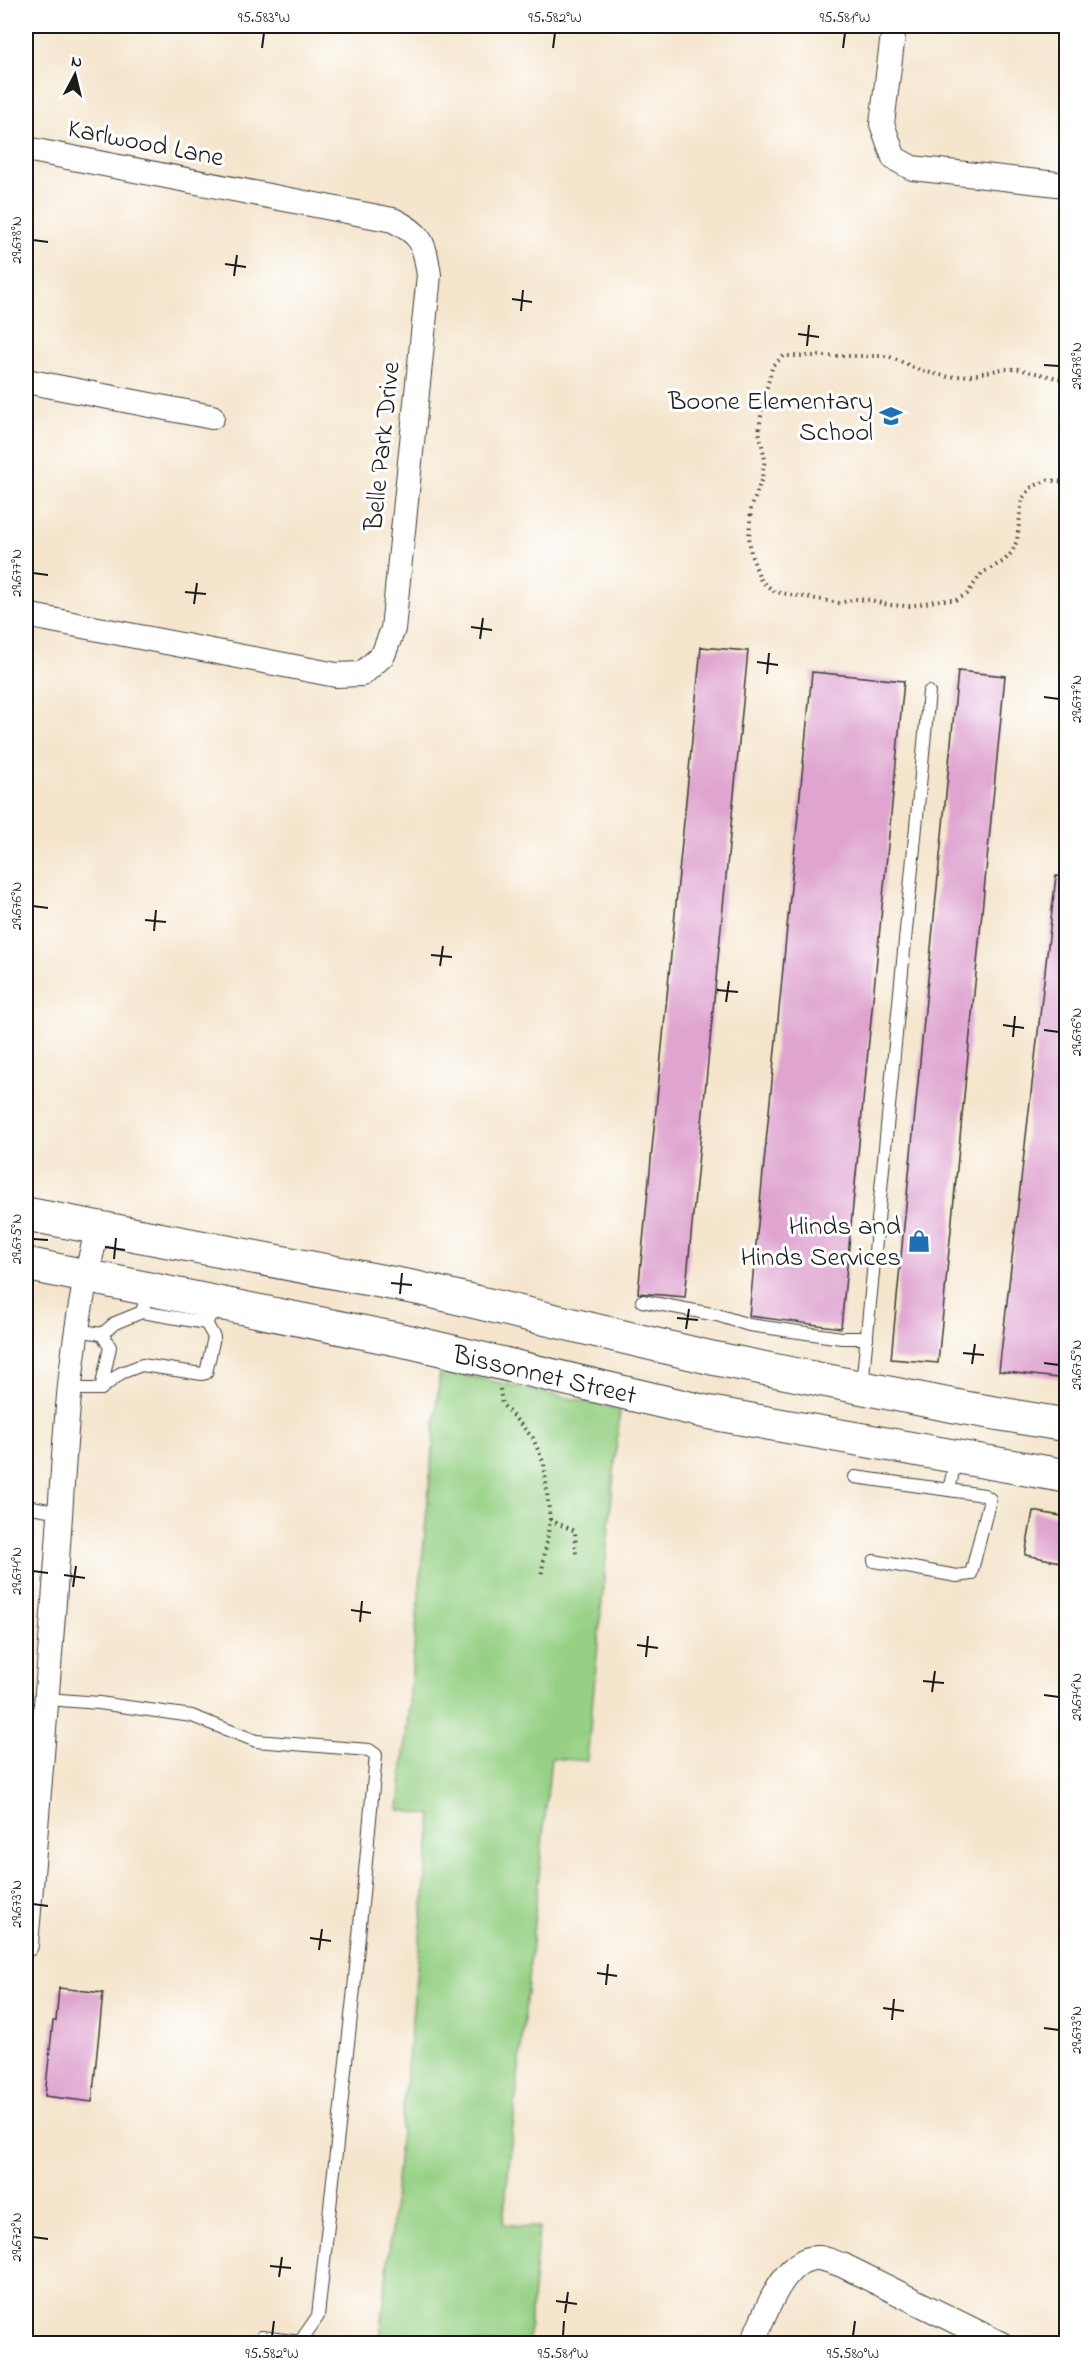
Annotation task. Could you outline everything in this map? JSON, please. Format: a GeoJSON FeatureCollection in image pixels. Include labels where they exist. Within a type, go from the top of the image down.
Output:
{"type":"FeatureCollection","features":[{"type":"Feature","properties":{"kind":"main road","name":"Bissonnet Street"},"geometry":{"type":"LineString","coordinates":[[26,1214],[417,1288],[712,1358],[1066,1425]]}},
{"type":"Feature","properties":{"kind":"main road","name":"Bissonnet Street"},"geometry":{"type":"LineString","coordinates":[[26,1264],[84,1276],[145,1300],[209,1313],[411,1342],[706,1412],[1066,1476]]}},
{"type":"Feature","properties":{"kind":"street"},"geometry":{"type":"LineString","coordinates":[[894,26],[882,124],[894,158],[912,168],[1066,185]]}},
{"type":"Feature","properties":{"kind":"street","name":"Karlwood Lane"},"geometry":{"type":"LineString","coordinates":[[26,149],[256,194]]}},
{"type":"Feature","properties":{"kind":"street","name":"Belle Park Drive"},"geometry":{"type":"LineString","coordinates":[[26,615],[336,675],[362,674],[383,655],[393,629],[429,275],[425,248],[413,230],[393,220],[256,194]]}},
{"type":"Feature","properties":{"kind":"street"},"geometry":{"type":"LineString","coordinates":[[26,381],[212,417]]}},
{"type":"Feature","properties":{"kind":"street"},"geometry":{"type":"LineString","coordinates":[[26,1945],[39,1713],[60,1512],[69,1389],[84,1276],[98,1228]]}},
{"type":"Feature","properties":{"kind":"street"},"geometry":{"type":"LineString","coordinates":[[752,2343],[784,2275],[798,2264],[817,2258],[842,2265],[1001,2343]]}},
{"type":"Feature","properties":{"kind":"lane"},"geometry":{"type":"LineString","coordinates":[[862,1387],[929,692]]}},
{"type":"Feature","properties":{"kind":"lane"},"geometry":{"type":"LineString","coordinates":[[76,1330],[102,1334],[145,1300]]}},
{"type":"Feature","properties":{"kind":"lane"},"geometry":{"type":"LineString","coordinates":[[642,1301],[717,1315],[749,1325],[842,1338],[867,1338]]}},
{"type":"Feature","properties":{"kind":"lane"},"geometry":{"type":"LineString","coordinates":[[69,1389],[101,1389],[121,1373],[142,1365],[202,1374],[206,1372],[214,1337],[209,1313]]}},
{"type":"Feature","properties":{"kind":"lane"},"geometry":{"type":"LineString","coordinates":[[101,1389],[110,1347],[102,1334]]}},
{"type":"Feature","properties":{"kind":"lane"},"geometry":{"type":"LineString","coordinates":[[949,1490],[957,1456]]}},
{"type":"Feature","properties":{"kind":"lane"},"geometry":{"type":"LineString","coordinates":[[855,1477],[990,1498],[971,1574],[957,1576],[874,1561]]}},
{"type":"Feature","properties":{"kind":"lane"},"geometry":{"type":"LineString","coordinates":[[26,1506],[60,1512]]}},
{"type":"Feature","properties":{"kind":"lane"},"geometry":{"type":"LineString","coordinates":[[39,1713],[99,1703],[192,1716],[256,1741],[369,1750],[376,1755],[354,1989],[318,2316],[300,2342],[262,2337],[259,2343]]}},
{"type":"Feature","properties":{"kind":"path"},"geometry":{"type":"LineString","coordinates":[[1066,380],[1018,369],[1002,369],[949,377],[922,371],[888,356],[784,356],[772,365],[763,401],[759,431],[765,459],[752,509],[749,536],[751,555],[761,581],[775,592],[840,603],[855,599],[910,606],[940,600],[956,600],[967,594],[982,573],[1004,561],[1012,552],[1017,541],[1022,499],[1032,487],[1048,480],[1066,482]]}},
{"type":"Feature","properties":{"kind":"path"},"geometry":{"type":"LineString","coordinates":[[505,1365],[500,1383],[502,1404],[533,1438],[544,1464],[550,1520],[541,1577]]}},
{"type":"Feature","properties":{"kind":"path"},"geometry":{"type":"LineString","coordinates":[[550,1520],[575,1531],[576,1554]]}},
{"type":"Feature","properties":{"kind":"green space"},"geometry":{"type":"Polygon","coordinates":[[[440,1370],[620,1409],[587,1761],[551,1758],[503,2224],[539,2228],[528,2343],[380,2343],[432,1815],[399,1810],[440,1370]]]}},
{"type":"Feature","properties":{"kind":"building"},"geometry":{"type":"Polygon","coordinates":[[[701,647],[748,651],[685,1297],[638,1293],[701,647]]]}},
{"type":"Feature","properties":{"kind":"building"},"geometry":{"type":"Polygon","coordinates":[[[958,671],[1005,676],[938,1363],[891,1359],[958,671]]]}},
{"type":"Feature","properties":{"kind":"building"},"geometry":{"type":"Polygon","coordinates":[[[812,672],[904,681],[841,1328],[749,1316],[812,672]]]}},
{"type":"Feature","properties":{"kind":"building"},"geometry":{"type":"Polygon","coordinates":[[[1056,876],[1066,877],[1066,1379],[999,1371],[1056,876]]]}},
{"type":"Feature","properties":{"kind":"building"},"geometry":{"type":"Polygon","coordinates":[[[1033,1511],[1066,1517],[1066,1563],[1025,1555],[1033,1511]]]}},
{"type":"Feature","properties":{"kind":"building"},"geometry":{"type":"Polygon","coordinates":[[[59,1988],[103,1993],[92,2102],[45,2096],[59,1988]]]}},
{"type":"Feature","properties":{"kind":"place","name":"Boone Elementary School"},"geometry":{"type":"Point","coordinates":[891,416]}},
{"type":"Feature","properties":{"kind":"place","name":"Hinds and Hinds Services"},"geometry":{"type":"Point","coordinates":[919,1241]}}]}
